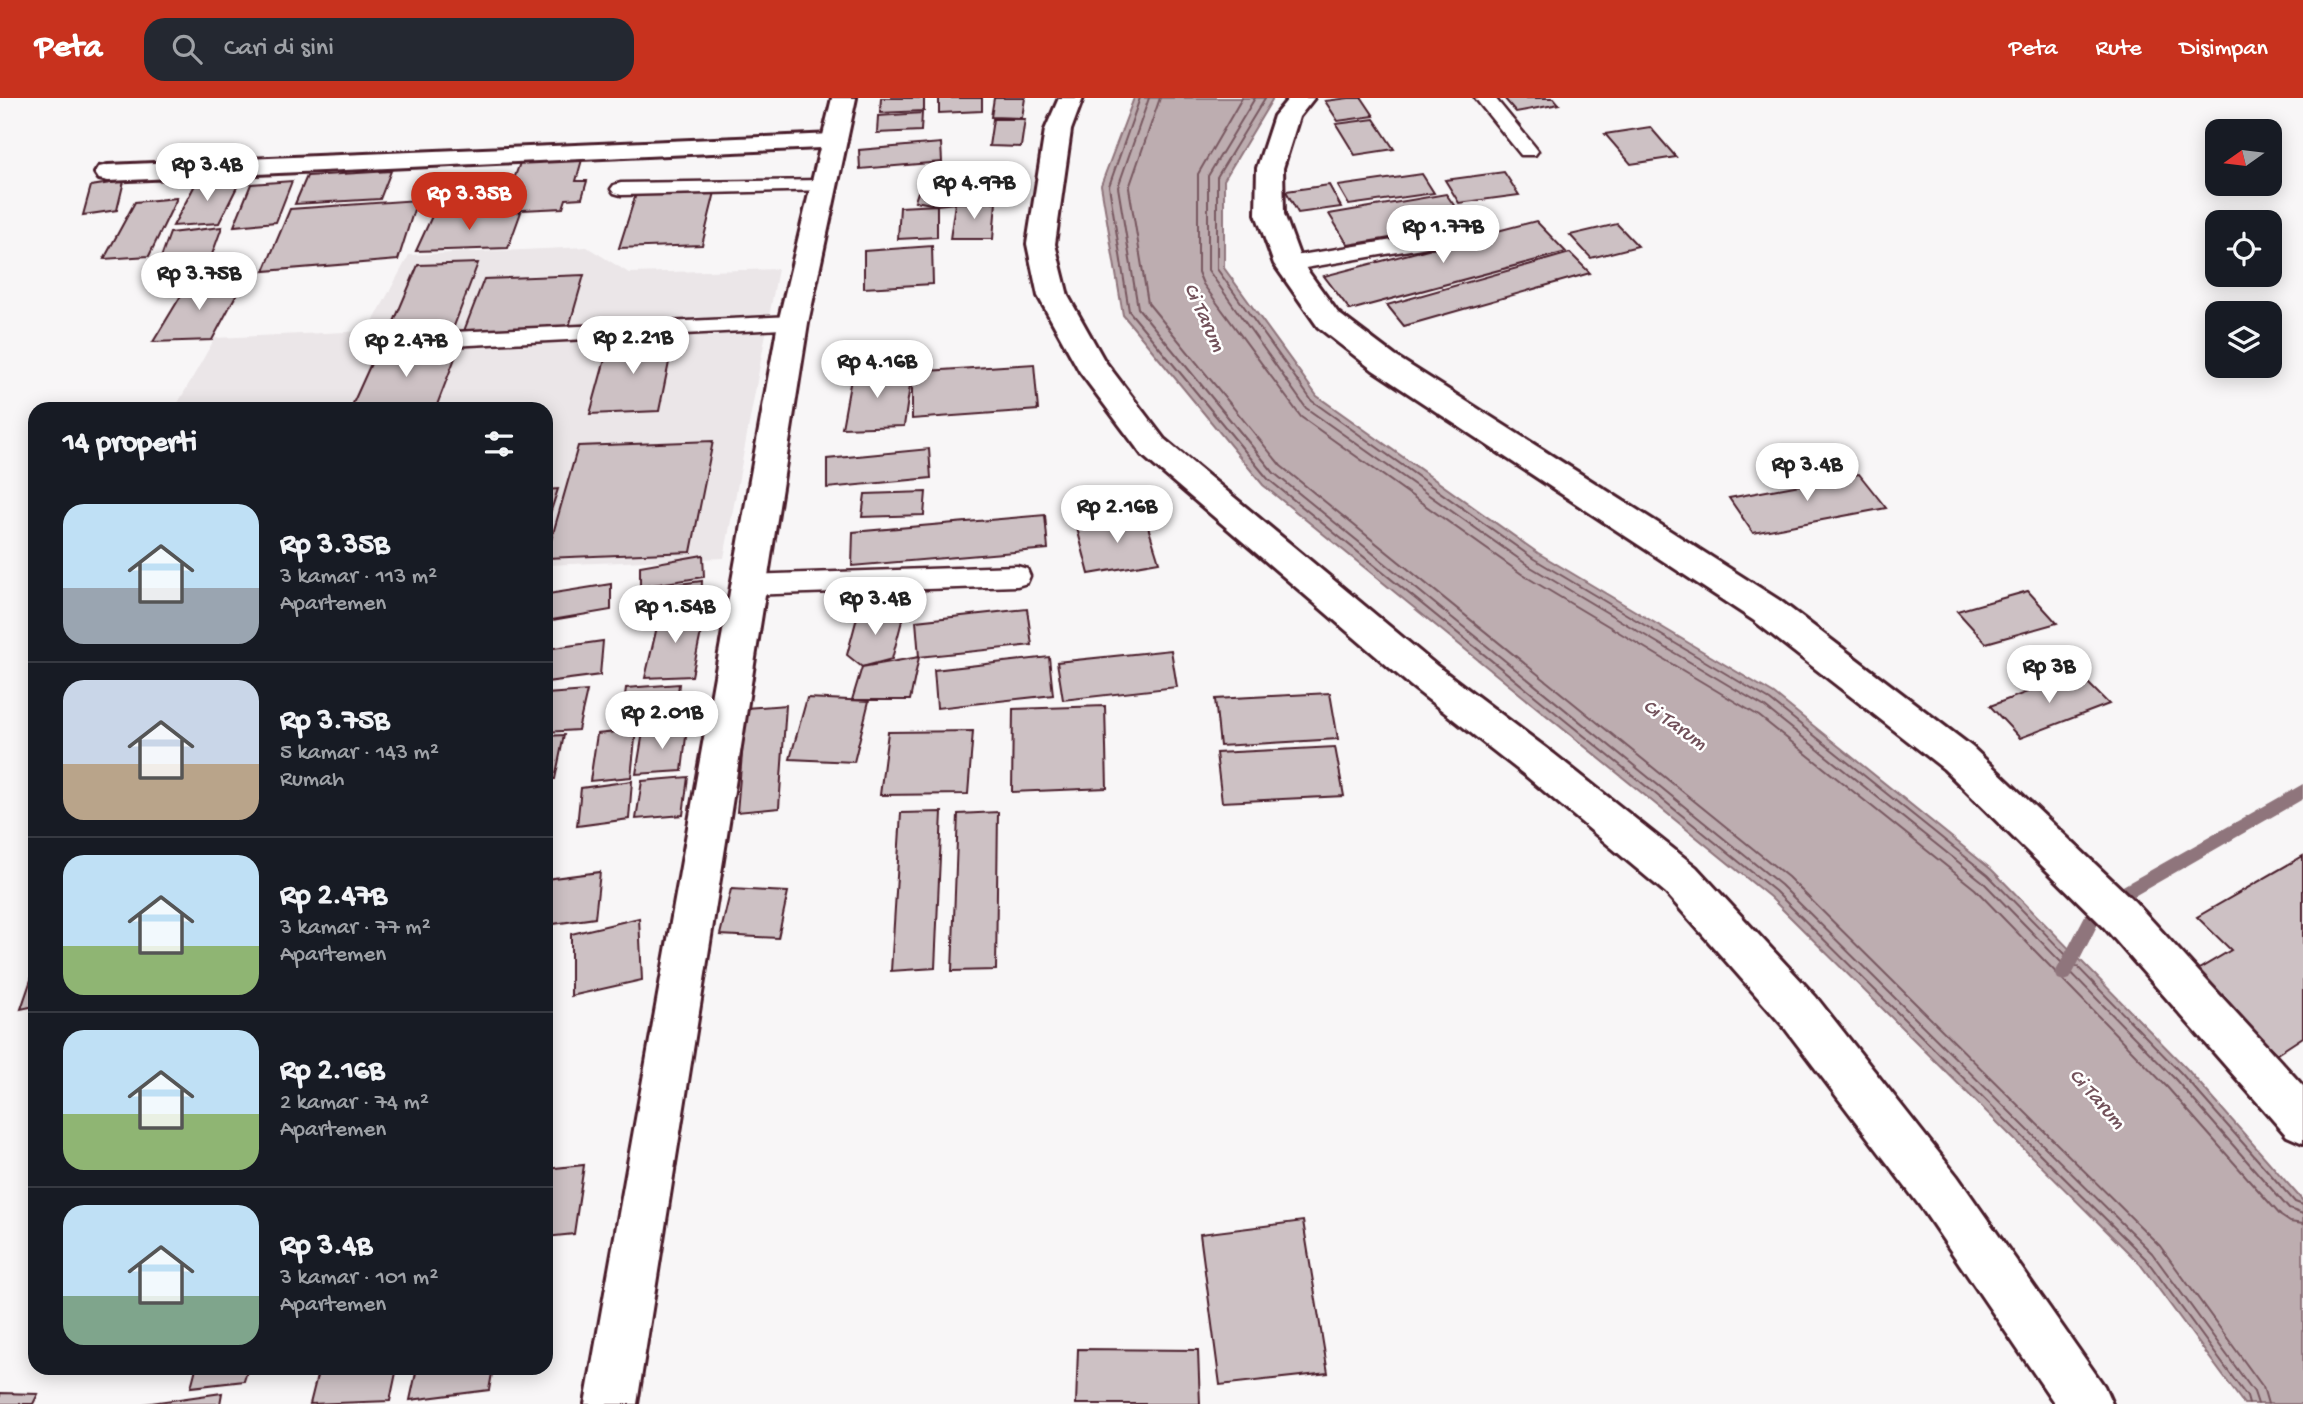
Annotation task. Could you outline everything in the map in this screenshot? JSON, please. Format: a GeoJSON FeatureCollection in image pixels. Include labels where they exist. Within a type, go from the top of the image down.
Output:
{"type":"FeatureCollection","features":[{"type":"Feature","properties":{"kind":"street"},"geometry":{"type":"LineString","coordinates":[[611,1404],[793,323],[844,98]]}},
{"type":"Feature","properties":{"kind":"street"},"geometry":{"type":"LineString","coordinates":[[1070,98],[1058,130],[1041,244],[1053,296],[1091,365],[1153,447],[1424,676],[1681,880],[1800,1012],[1924,1171],[2086,1404]]}},
{"type":"Feature","properties":{"kind":"street"},"geometry":{"type":"LineString","coordinates":[[1302,98],[1287,116],[1270,168],[1270,214],[1288,264],[1328,320],[1384,363],[1766,610],[1958,758],[2119,914],[2303,1120]]}},
{"type":"Feature","properties":{"kind":"street"},"geometry":{"type":"LineString","coordinates":[[108,173],[516,153],[833,142]]}},
{"type":"Feature","properties":{"kind":"lane"},"geometry":{"type":"LineString","coordinates":[[1485,98],[1528,151]]}},
{"type":"Feature","properties":{"kind":"lane"},"geometry":{"type":"LineString","coordinates":[[621,190],[822,186]]}},
{"type":"Feature","properties":{"kind":"lane"},"geometry":{"type":"LineString","coordinates":[[1288,264],[1442,238]]}},
{"type":"Feature","properties":{"kind":"lane"},"geometry":{"type":"LineString","coordinates":[[432,340],[793,323]]}},
{"type":"Feature","properties":{"kind":"lane"},"geometry":{"type":"LineString","coordinates":[[749,585],[1017,576]]}},
{"type":"Feature","properties":{"kind":"shaded area"},"geometry":{"type":"Polygon","coordinates":[[[587,247],[629,273],[778,269],[724,558],[553,565],[553,402],[179,402],[215,338],[368,331],[409,255],[587,247]]]}},
{"type":"Feature","properties":{"kind":"water","name":"Ci Tarum"},"geometry":{"type":"Polygon","coordinates":[[[1134,98],[1273,98],[1224,180],[1224,268],[1317,396],[1538,553],[1774,694],[1992,870],[2187,1069],[2303,1201],[2303,1404],[2244,1404],[2140,1264],[1770,897],[1263,485],[1123,315],[1101,185],[1134,98]]]}},
{"type":"Feature","properties":{"kind":"building"},"geometry":{"type":"Polygon","coordinates":[[[881,98],[924,98],[924,111],[880,113],[881,98]]]}},
{"type":"Feature","properties":{"kind":"building"},"geometry":{"type":"Polygon","coordinates":[[[939,98],[982,98],[982,111],[939,113],[939,98]]]}},
{"type":"Feature","properties":{"kind":"building"},"geometry":{"type":"Polygon","coordinates":[[[994,98],[1025,98],[1022,118],[991,117],[994,98]]]}},
{"type":"Feature","properties":{"kind":"building"},"geometry":{"type":"Polygon","coordinates":[[[1362,98],[1374,116],[1338,121],[1325,101],[1362,98]]]}},
{"type":"Feature","properties":{"kind":"building"},"geometry":{"type":"Polygon","coordinates":[[[1504,98],[1554,98],[1559,104],[1516,112],[1504,98]]]}},
{"type":"Feature","properties":{"kind":"building"},"geometry":{"type":"Polygon","coordinates":[[[922,113],[921,131],[877,133],[878,116],[922,113]]]}},
{"type":"Feature","properties":{"kind":"building"},"geometry":{"type":"Polygon","coordinates":[[[993,119],[1025,119],[1021,147],[989,146],[993,119]]]}},
{"type":"Feature","properties":{"kind":"building"},"geometry":{"type":"Polygon","coordinates":[[[1374,119],[1394,149],[1355,155],[1336,124],[1374,119]]]}},
{"type":"Feature","properties":{"kind":"building"},"geometry":{"type":"Polygon","coordinates":[[[1650,127],[1676,157],[1631,164],[1605,134],[1650,127]]]}},
{"type":"Feature","properties":{"kind":"building"},"geometry":{"type":"Polygon","coordinates":[[[941,143],[942,162],[860,169],[859,150],[941,143]]]}},
{"type":"Feature","properties":{"kind":"building"},"geometry":{"type":"Polygon","coordinates":[[[583,156],[576,181],[587,181],[582,198],[566,199],[563,208],[502,211],[520,163],[583,156]]]}},
{"type":"Feature","properties":{"kind":"building"},"geometry":{"type":"Polygon","coordinates":[[[1017,169],[1016,195],[977,195],[980,170],[1017,169]]]}},
{"type":"Feature","properties":{"kind":"building"},"geometry":{"type":"Polygon","coordinates":[[[391,171],[380,199],[295,204],[307,176],[391,171]]]}},
{"type":"Feature","properties":{"kind":"building"},"geometry":{"type":"Polygon","coordinates":[[[1504,172],[1519,195],[1459,203],[1445,180],[1504,172]]]}},
{"type":"Feature","properties":{"kind":"building"},"geometry":{"type":"Polygon","coordinates":[[[1422,174],[1434,193],[1349,205],[1338,186],[1422,174]]]}},
{"type":"Feature","properties":{"kind":"building"},"geometry":{"type":"Polygon","coordinates":[[[124,181],[117,210],[83,215],[91,186],[124,181]]]}},
{"type":"Feature","properties":{"kind":"building"},"geometry":{"type":"Polygon","coordinates":[[[240,181],[219,223],[173,226],[196,183],[240,181]]]}},
{"type":"Feature","properties":{"kind":"building"},"geometry":{"type":"Polygon","coordinates":[[[292,181],[276,222],[234,226],[251,184],[292,181]]]}},
{"type":"Feature","properties":{"kind":"building"},"geometry":{"type":"Polygon","coordinates":[[[921,183],[960,185],[955,203],[937,205],[915,201],[921,183]]]}},
{"type":"Feature","properties":{"kind":"building"},"geometry":{"type":"Polygon","coordinates":[[[1329,185],[1341,207],[1298,213],[1286,191],[1329,185]]]}},
{"type":"Feature","properties":{"kind":"building"},"geometry":{"type":"Polygon","coordinates":[[[715,192],[702,245],[619,248],[636,194],[715,192]]]}},
{"type":"Feature","properties":{"kind":"building"},"geometry":{"type":"Polygon","coordinates":[[[1446,194],[1468,225],[1348,245],[1329,214],[1446,194]]]}},
{"type":"Feature","properties":{"kind":"building"},"geometry":{"type":"Polygon","coordinates":[[[177,198],[149,256],[104,259],[135,202],[177,198]]]}},
{"type":"Feature","properties":{"kind":"building"},"geometry":{"type":"Polygon","coordinates":[[[417,200],[398,260],[264,271],[290,209],[417,200]]]}},
{"type":"Feature","properties":{"kind":"building"},"geometry":{"type":"Polygon","coordinates":[[[996,202],[993,239],[950,239],[955,203],[996,202]]]}},
{"type":"Feature","properties":{"kind":"building"},"geometry":{"type":"Polygon","coordinates":[[[937,205],[937,237],[898,239],[900,207],[937,205]]]}},
{"type":"Feature","properties":{"kind":"building"},"geometry":{"type":"Polygon","coordinates":[[[521,212],[508,248],[416,251],[432,216],[521,212]]]}},
{"type":"Feature","properties":{"kind":"building"},"geometry":{"type":"Polygon","coordinates":[[[1536,221],[1566,252],[1350,310],[1324,276],[1536,221]]]}},
{"type":"Feature","properties":{"kind":"building"},"geometry":{"type":"Polygon","coordinates":[[[1617,224],[1638,246],[1591,258],[1570,235],[1617,224]]]}},
{"type":"Feature","properties":{"kind":"building"},"geometry":{"type":"Polygon","coordinates":[[[222,227],[210,260],[158,266],[170,233],[222,227]]]}},
{"type":"Feature","properties":{"kind":"building"},"geometry":{"type":"Polygon","coordinates":[[[932,246],[933,284],[864,288],[864,251],[932,246]]]}},
{"type":"Feature","properties":{"kind":"building"},"geometry":{"type":"Polygon","coordinates":[[[1570,253],[1590,273],[1404,326],[1387,305],[1570,253]]]}},
{"type":"Feature","properties":{"kind":"building"},"geometry":{"type":"Polygon","coordinates":[[[478,263],[451,334],[388,336],[418,265],[478,263]]]}},
{"type":"Feature","properties":{"kind":"building"},"geometry":{"type":"Polygon","coordinates":[[[584,275],[569,327],[464,331],[484,279],[584,275]]]}},
{"type":"Feature","properties":{"kind":"building"},"geometry":{"type":"Polygon","coordinates":[[[243,282],[212,340],[153,342],[188,284],[243,282]]]}},
{"type":"Feature","properties":{"kind":"building"},"geometry":{"type":"Polygon","coordinates":[[[674,338],[659,411],[590,414],[610,341],[674,338]]]}},
{"type":"Feature","properties":{"kind":"building"},"geometry":{"type":"Polygon","coordinates":[[[460,345],[438,402],[354,402],[378,348],[460,345]]]}},
{"type":"Feature","properties":{"kind":"building"},"geometry":{"type":"Polygon","coordinates":[[[1034,364],[1038,410],[912,419],[912,372],[1034,364]]]}},
{"type":"Feature","properties":{"kind":"building"},"geometry":{"type":"Polygon","coordinates":[[[912,372],[904,426],[842,428],[852,373],[912,372]]]}},
{"type":"Feature","properties":{"kind":"building"},"geometry":{"type":"Polygon","coordinates":[[[713,441],[691,552],[553,558],[553,534],[578,446],[713,441]]]}},
{"type":"Feature","properties":{"kind":"building"},"geometry":{"type":"Polygon","coordinates":[[[929,449],[931,478],[827,488],[827,459],[929,449]]]}},
{"type":"Feature","properties":{"kind":"building"},"geometry":{"type":"Polygon","coordinates":[[[1859,474],[1886,508],[1753,533],[1729,498],[1859,474]]]}},
{"type":"Feature","properties":{"kind":"building"},"geometry":{"type":"Polygon","coordinates":[[[553,489],[558,489],[553,504],[553,489]]]}},
{"type":"Feature","properties":{"kind":"building"},"geometry":{"type":"Polygon","coordinates":[[[926,492],[924,515],[862,517],[865,494],[926,492]]]}},
{"type":"Feature","properties":{"kind":"building"},"geometry":{"type":"Polygon","coordinates":[[[1045,515],[1048,549],[852,566],[853,532],[1045,515]]]}},
{"type":"Feature","properties":{"kind":"building"},"geometry":{"type":"Polygon","coordinates":[[[1145,517],[1159,562],[1089,574],[1077,528],[1145,517]]]}},
{"type":"Feature","properties":{"kind":"building"},"geometry":{"type":"Polygon","coordinates":[[[703,555],[704,577],[640,587],[640,566],[703,555]]]}},
{"type":"Feature","properties":{"kind":"building"},"geometry":{"type":"Polygon","coordinates":[[[702,581],[701,608],[640,616],[642,589],[702,581]]]}},
{"type":"Feature","properties":{"kind":"building"},"geometry":{"type":"Polygon","coordinates":[[[611,584],[611,610],[553,620],[553,593],[611,584]]]}},
{"type":"Feature","properties":{"kind":"building"},"geometry":{"type":"Polygon","coordinates":[[[2028,591],[2057,623],[1986,643],[1957,611],[2028,591]]]}},
{"type":"Feature","properties":{"kind":"building"},"geometry":{"type":"Polygon","coordinates":[[[1027,609],[1032,645],[919,657],[916,621],[1027,609]]]}},
{"type":"Feature","properties":{"kind":"building"},"geometry":{"type":"Polygon","coordinates":[[[859,610],[904,613],[892,659],[862,667],[847,655],[859,610]]]}},
{"type":"Feature","properties":{"kind":"building"},"geometry":{"type":"Polygon","coordinates":[[[705,613],[692,676],[645,678],[660,614],[705,613]]]}},
{"type":"Feature","properties":{"kind":"building"},"geometry":{"type":"Polygon","coordinates":[[[603,641],[600,675],[553,681],[553,648],[603,641]]]}},
{"type":"Feature","properties":{"kind":"building"},"geometry":{"type":"Polygon","coordinates":[[[1171,650],[1177,687],[1063,700],[1057,662],[1171,650]]]}},
{"type":"Feature","properties":{"kind":"building"},"geometry":{"type":"Polygon","coordinates":[[[919,657],[910,700],[852,700],[862,667],[919,657]]]}},
{"type":"Feature","properties":{"kind":"building"},"geometry":{"type":"Polygon","coordinates":[[[1049,657],[1053,695],[937,708],[934,670],[1049,657]]]}},
{"type":"Feature","properties":{"kind":"building"},"geometry":{"type":"Polygon","coordinates":[[[2078,673],[2109,704],[2020,738],[1990,706],[2078,673]]]}},
{"type":"Feature","properties":{"kind":"building"},"geometry":{"type":"Polygon","coordinates":[[[679,684],[675,720],[621,725],[626,688],[679,684]]]}},
{"type":"Feature","properties":{"kind":"building"},"geometry":{"type":"Polygon","coordinates":[[[587,691],[578,730],[553,732],[553,693],[587,691]]]}},
{"type":"Feature","properties":{"kind":"building"},"geometry":{"type":"Polygon","coordinates":[[[1330,693],[1338,739],[1220,746],[1215,699],[1330,693]]]}},
{"type":"Feature","properties":{"kind":"building"},"geometry":{"type":"Polygon","coordinates":[[[807,698],[869,701],[854,762],[790,759],[807,698]]]}},
{"type":"Feature","properties":{"kind":"building"},"geometry":{"type":"Polygon","coordinates":[[[786,705],[779,808],[737,812],[746,708],[786,705]]]}},
{"type":"Feature","properties":{"kind":"building"},"geometry":{"type":"Polygon","coordinates":[[[1105,706],[1107,788],[1012,792],[1013,709],[1105,706]]]}},
{"type":"Feature","properties":{"kind":"building"},"geometry":{"type":"Polygon","coordinates":[[[687,728],[682,771],[636,774],[643,732],[687,728]]]}},
{"type":"Feature","properties":{"kind":"building"},"geometry":{"type":"Polygon","coordinates":[[[636,730],[631,777],[590,781],[597,734],[636,730]]]}},
{"type":"Feature","properties":{"kind":"building"},"geometry":{"type":"Polygon","coordinates":[[[973,731],[968,794],[880,795],[888,732],[973,731]]]}},
{"type":"Feature","properties":{"kind":"building"},"geometry":{"type":"Polygon","coordinates":[[[564,735],[555,779],[553,779],[553,736],[564,735]]]}},
{"type":"Feature","properties":{"kind":"building"},"geometry":{"type":"Polygon","coordinates":[[[1335,747],[1344,796],[1222,802],[1216,753],[1335,747]]]}},
{"type":"Feature","properties":{"kind":"building"},"geometry":{"type":"Polygon","coordinates":[[[688,777],[683,815],[636,819],[642,781],[688,777]]]}},
{"type":"Feature","properties":{"kind":"building"},"geometry":{"type":"Polygon","coordinates":[[[632,781],[629,819],[577,826],[581,788],[632,781]]]}},
{"type":"Feature","properties":{"kind":"building"},"geometry":{"type":"Polygon","coordinates":[[[942,812],[935,968],[891,971],[901,813],[942,812]]]}},
{"type":"Feature","properties":{"kind":"building"},"geometry":{"type":"Polygon","coordinates":[[[998,812],[996,970],[952,971],[958,814],[998,812]]]}},
{"type":"Feature","properties":{"kind":"building"},"geometry":{"type":"Polygon","coordinates":[[[2303,856],[2303,1037],[2277,1054],[2194,972],[2231,950],[2197,917],[2303,856]]]}},
{"type":"Feature","properties":{"kind":"building"},"geometry":{"type":"Polygon","coordinates":[[[600,872],[595,918],[553,924],[553,878],[600,872]]]}},
{"type":"Feature","properties":{"kind":"building"},"geometry":{"type":"Polygon","coordinates":[[[731,889],[788,892],[778,938],[720,935],[731,889]]]}},
{"type":"Feature","properties":{"kind":"building"},"geometry":{"type":"Polygon","coordinates":[[[639,918],[642,980],[571,996],[571,934],[639,918]]]}},
{"type":"Feature","properties":{"kind":"building"},"geometry":{"type":"Polygon","coordinates":[[[28,988],[28,1008],[21,1009],[28,988]]]}},
{"type":"Feature","properties":{"kind":"building"},"geometry":{"type":"Polygon","coordinates":[[[584,1165],[574,1234],[553,1236],[553,1168],[584,1165]]]}},
{"type":"Feature","properties":{"kind":"building"},"geometry":{"type":"Polygon","coordinates":[[[1303,1221],[1328,1373],[1220,1385],[1200,1234],[1303,1221]]]}},
{"type":"Feature","properties":{"kind":"building"},"geometry":{"type":"Polygon","coordinates":[[[1078,1349],[1198,1350],[1200,1404],[1076,1404],[1078,1349]]]}},
{"type":"Feature","properties":{"kind":"building"},"geometry":{"type":"Polygon","coordinates":[[[194,1375],[246,1375],[244,1381],[191,1387],[194,1375]]]}},
{"type":"Feature","properties":{"kind":"building"},"geometry":{"type":"Polygon","coordinates":[[[317,1375],[396,1375],[390,1401],[310,1404],[317,1375]]]}},
{"type":"Feature","properties":{"kind":"building"},"geometry":{"type":"Polygon","coordinates":[[[415,1375],[492,1375],[489,1390],[410,1400],[415,1375]]]}},
{"type":"Feature","properties":{"kind":"building"},"geometry":{"type":"Polygon","coordinates":[[[0,1393],[38,1394],[33,1404],[0,1404],[0,1393]]]}},
{"type":"Feature","properties":{"kind":"building"},"geometry":{"type":"Polygon","coordinates":[[[222,1393],[220,1404],[144,1404],[222,1393]]]}},
{"type":"Feature","properties":{"kind":"waterway"},"geometry":{"type":"LineString","coordinates":[[2064,973],[2097,909],[2303,791]]}}]}
